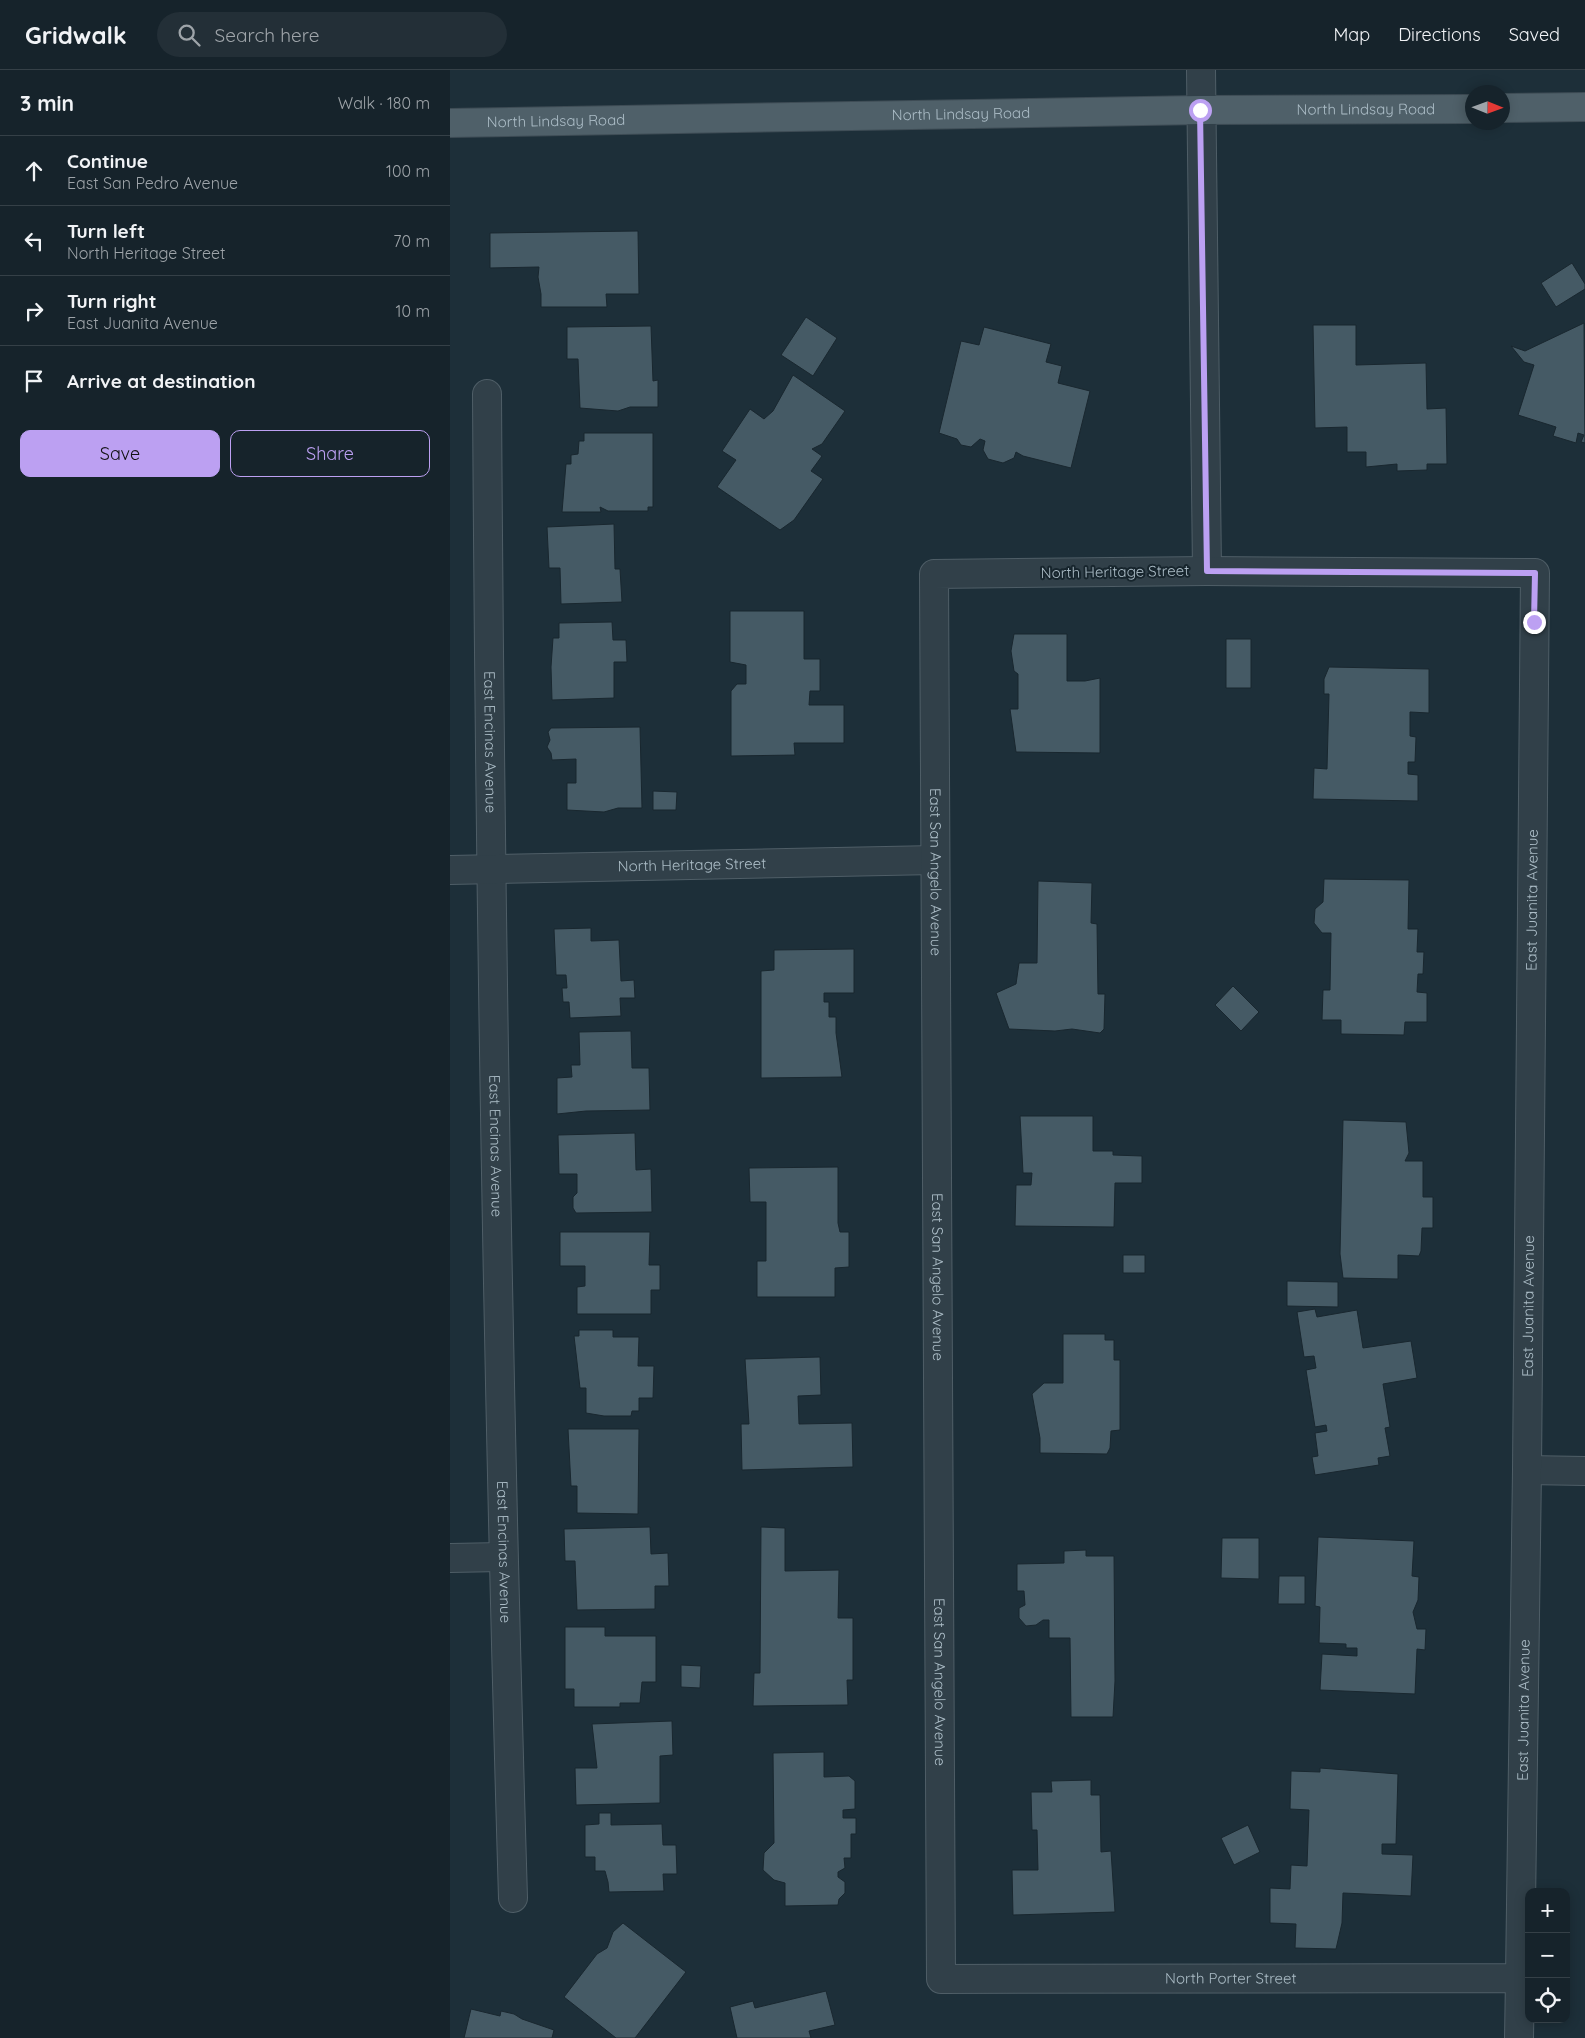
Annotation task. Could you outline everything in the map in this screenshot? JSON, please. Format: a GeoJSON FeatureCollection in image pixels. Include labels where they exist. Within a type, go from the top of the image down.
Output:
{"type":"FeatureCollection","features":[{"type":"Feature","properties":{"kind":"main road"},"geometry":{"type":"LineString","coordinates":[[1510,108],[1585,107]]}},
{"type":"Feature","properties":{"kind":"main road","name":"North Lindsay Road"},"geometry":{"type":"LineString","coordinates":[[450,123],[1200,110],[1465,109]]}},
{"type":"Feature","properties":{"kind":"street"},"geometry":{"type":"LineString","coordinates":[[1200,70],[1207,571]]}},
{"type":"Feature","properties":{"kind":"street","name":"East Encinas Avenue"},"geometry":{"type":"LineString","coordinates":[[487,394],[490,869],[502,1557],[513,1898]]}},
{"type":"Feature","properties":{"kind":"street","name":"North Heritage Street"},"geometry":{"type":"LineString","coordinates":[[934,574],[1207,571],[1535,573]]}},
{"type":"Feature","properties":{"kind":"street","name":"East Juanita Avenue"},"geometry":{"type":"LineString","coordinates":[[1519,2038],[1527,1470],[1535,573]]}},
{"type":"Feature","properties":{"kind":"street","name":"East San Angelo Avenue"},"geometry":{"type":"LineString","coordinates":[[934,574],[942,1979]]}},
{"type":"Feature","properties":{"kind":"street","name":"North Heritage Street"},"geometry":{"type":"LineString","coordinates":[[450,870],[935,860]]}},
{"type":"Feature","properties":{"kind":"street"},"geometry":{"type":"LineString","coordinates":[[1527,1470],[1585,1470]]}},
{"type":"Feature","properties":{"kind":"street"},"geometry":{"type":"LineString","coordinates":[[450,1558],[502,1557]]}},
{"type":"Feature","properties":{"kind":"street","name":"North Porter Street"},"geometry":{"type":"LineString","coordinates":[[942,1979],[1520,1978]]}},
{"type":"Feature","properties":{"kind":"building"},"geometry":{"type":"Polygon","coordinates":[[[638,231],[639,294],[606,294],[607,307],[541,307],[539,267],[490,268],[490,233],[638,231]]]}},
{"type":"Feature","properties":{"kind":"building"},"geometry":{"type":"Polygon","coordinates":[[[1572,263],[1585,284],[1585,289],[1556,307],[1541,283],[1572,263]]]}},
{"type":"Feature","properties":{"kind":"building"},"geometry":{"type":"Polygon","coordinates":[[[806,317],[837,338],[813,376],[781,355],[806,317]]]}},
{"type":"Feature","properties":{"kind":"building"},"geometry":{"type":"Polygon","coordinates":[[[1584,323],[1585,443],[1581,442],[1584,435],[1578,433],[1576,443],[1553,436],[1556,427],[1518,415],[1534,365],[1524,362],[1511,346],[1525,351],[1584,323]]]}},
{"type":"Feature","properties":{"kind":"building"},"geometry":{"type":"Polygon","coordinates":[[[1313,325],[1356,325],[1356,365],[1426,363],[1427,409],[1446,408],[1447,464],[1427,464],[1427,470],[1397,471],[1397,464],[1366,467],[1366,452],[1347,452],[1347,427],[1315,428],[1313,325]]]}},
{"type":"Feature","properties":{"kind":"building"},"geometry":{"type":"Polygon","coordinates":[[[651,326],[653,381],[658,380],[658,407],[630,407],[618,411],[580,408],[578,359],[567,359],[567,327],[651,326]]]}},
{"type":"Feature","properties":{"kind":"building"},"geometry":{"type":"Polygon","coordinates":[[[984,327],[1051,344],[1046,362],[1062,366],[1058,383],[1090,391],[1071,468],[1023,456],[1016,452],[1014,458],[1003,463],[988,459],[983,450],[985,441],[980,439],[971,447],[961,445],[957,439],[939,433],[961,341],[979,345],[984,327]]]}},
{"type":"Feature","properties":{"kind":"building"},"geometry":{"type":"Polygon","coordinates":[[[793,375],[845,411],[822,444],[812,449],[822,456],[811,471],[823,479],[794,520],[780,530],[717,487],[736,460],[722,451],[750,409],[764,419],[773,411],[793,375]]]}},
{"type":"Feature","properties":{"kind":"building"},"geometry":{"type":"Polygon","coordinates":[[[584,433],[653,433],[653,507],[648,507],[648,511],[608,511],[600,507],[601,512],[562,512],[566,464],[571,464],[571,455],[578,454],[579,441],[584,441],[584,433]]]}},
{"type":"Feature","properties":{"kind":"building"},"geometry":{"type":"Polygon","coordinates":[[[614,524],[615,569],[620,569],[622,602],[561,604],[560,568],[549,568],[547,527],[614,524]]]}},
{"type":"Feature","properties":{"kind":"building"},"geometry":{"type":"Polygon","coordinates":[[[730,611],[804,611],[804,659],[820,659],[820,691],[810,691],[809,705],[844,705],[844,743],[794,743],[795,755],[731,756],[731,691],[737,684],[746,684],[746,665],[730,662],[730,611]]]}},
{"type":"Feature","properties":{"kind":"building"},"geometry":{"type":"Polygon","coordinates":[[[612,622],[613,640],[626,640],[627,662],[614,662],[614,698],[552,700],[551,667],[553,638],[559,638],[559,623],[612,622]]]}},
{"type":"Feature","properties":{"kind":"building"},"geometry":{"type":"Polygon","coordinates":[[[1014,634],[1067,634],[1067,681],[1085,681],[1100,678],[1100,753],[1016,752],[1010,709],[1018,709],[1018,674],[1014,671],[1011,651],[1014,634]]]}},
{"type":"Feature","properties":{"kind":"building"},"geometry":{"type":"Polygon","coordinates":[[[1226,639],[1251,639],[1251,688],[1226,688],[1226,639]]]}},
{"type":"Feature","properties":{"kind":"building"},"geometry":{"type":"Polygon","coordinates":[[[1329,667],[1429,669],[1429,713],[1410,712],[1410,736],[1416,737],[1415,762],[1408,762],[1408,774],[1418,775],[1418,801],[1313,799],[1314,768],[1327,769],[1329,694],[1324,694],[1324,679],[1329,667]]]}},
{"type":"Feature","properties":{"kind":"building"},"geometry":{"type":"Polygon","coordinates":[[[640,727],[642,808],[618,808],[604,812],[567,810],[567,783],[576,783],[576,759],[552,760],[551,753],[547,747],[550,740],[548,732],[551,728],[640,727]]]}},
{"type":"Feature","properties":{"kind":"building"},"geometry":{"type":"Polygon","coordinates":[[[653,791],[677,792],[676,810],[653,810],[653,791]]]}},
{"type":"Feature","properties":{"kind":"building"},"geometry":{"type":"Polygon","coordinates":[[[1324,879],[1409,880],[1408,929],[1418,929],[1417,952],[1424,952],[1423,974],[1418,974],[1417,992],[1427,993],[1427,1022],[1405,1022],[1404,1035],[1341,1034],[1341,1020],[1322,1020],[1323,990],[1330,990],[1331,933],[1322,933],[1314,923],[1315,909],[1323,902],[1324,879]]]}},
{"type":"Feature","properties":{"kind":"building"},"geometry":{"type":"Polygon","coordinates":[[[1038,881],[1092,883],[1091,923],[1097,924],[1098,994],[1105,994],[1104,1029],[1100,1033],[1072,1029],[1055,1031],[1009,1029],[996,993],[1016,984],[1019,963],[1037,963],[1038,881]]]}},
{"type":"Feature","properties":{"kind":"building"},"geometry":{"type":"Polygon","coordinates":[[[591,928],[591,941],[619,940],[621,981],[634,980],[635,998],[620,998],[621,1016],[570,1018],[569,1002],[563,1002],[562,988],[567,988],[566,975],[556,975],[554,929],[591,928]]]}},
{"type":"Feature","properties":{"kind":"building"},"geometry":{"type":"Polygon","coordinates":[[[854,949],[854,993],[824,993],[824,1002],[829,1002],[829,1017],[836,1017],[836,1033],[842,1077],[761,1078],[761,971],[774,970],[774,950],[854,949]]]}},
{"type":"Feature","properties":{"kind":"building"},"geometry":{"type":"Polygon","coordinates":[[[1233,986],[1259,1012],[1241,1031],[1215,1005],[1233,986]]]}},
{"type":"Feature","properties":{"kind":"building"},"geometry":{"type":"Polygon","coordinates":[[[631,1031],[632,1068],[649,1068],[650,1110],[586,1111],[557,1114],[557,1078],[572,1077],[571,1065],[580,1065],[579,1032],[631,1031]]]}},
{"type":"Feature","properties":{"kind":"building"},"geometry":{"type":"Polygon","coordinates":[[[1020,1116],[1093,1116],[1093,1151],[1113,1151],[1113,1155],[1142,1156],[1142,1183],[1115,1183],[1114,1227],[1015,1226],[1016,1185],[1031,1185],[1032,1173],[1023,1173],[1020,1116]]]}},
{"type":"Feature","properties":{"kind":"building"},"geometry":{"type":"Polygon","coordinates":[[[1343,1120],[1406,1122],[1409,1153],[1405,1161],[1423,1161],[1423,1197],[1433,1197],[1433,1228],[1422,1228],[1419,1256],[1398,1255],[1398,1279],[1343,1278],[1340,1254],[1343,1120]]]}},
{"type":"Feature","properties":{"kind":"building"},"geometry":{"type":"Polygon","coordinates":[[[635,1133],[636,1170],[651,1169],[652,1212],[576,1213],[573,1208],[573,1197],[577,1193],[577,1174],[559,1174],[558,1135],[635,1133]]]}},
{"type":"Feature","properties":{"kind":"building"},"geometry":{"type":"Polygon","coordinates":[[[838,1167],[838,1223],[840,1232],[849,1232],[849,1267],[835,1268],[835,1297],[757,1297],[757,1261],[766,1261],[766,1202],[750,1202],[749,1168],[838,1167]]]}},
{"type":"Feature","properties":{"kind":"building"},"geometry":{"type":"Polygon","coordinates":[[[560,1232],[650,1232],[649,1265],[660,1265],[660,1290],[651,1290],[651,1314],[577,1314],[577,1287],[585,1286],[585,1266],[560,1266],[560,1232]]]}},
{"type":"Feature","properties":{"kind":"building"},"geometry":{"type":"Polygon","coordinates":[[[1123,1255],[1145,1255],[1145,1273],[1123,1273],[1123,1255]]]}},
{"type":"Feature","properties":{"kind":"building"},"geometry":{"type":"Polygon","coordinates":[[[1287,1281],[1338,1282],[1338,1307],[1287,1306],[1287,1281]]]}},
{"type":"Feature","properties":{"kind":"building"},"geometry":{"type":"Polygon","coordinates":[[[1315,1309],[1317,1317],[1357,1310],[1363,1348],[1411,1341],[1417,1378],[1383,1384],[1390,1427],[1385,1428],[1390,1456],[1378,1458],[1379,1465],[1315,1475],[1312,1457],[1318,1456],[1315,1433],[1327,1431],[1326,1425],[1315,1427],[1306,1370],[1316,1368],[1314,1356],[1304,1357],[1297,1312],[1315,1309]]]}},
{"type":"Feature","properties":{"kind":"building"},"geometry":{"type":"Polygon","coordinates":[[[579,1330],[613,1330],[613,1337],[639,1337],[638,1366],[654,1366],[653,1398],[639,1398],[639,1411],[632,1411],[631,1416],[604,1416],[586,1413],[586,1388],[580,1388],[574,1336],[579,1336],[579,1330]]]}},
{"type":"Feature","properties":{"kind":"building"},"geometry":{"type":"Polygon","coordinates":[[[1063,1334],[1105,1334],[1105,1340],[1114,1340],[1114,1360],[1120,1360],[1120,1430],[1111,1431],[1110,1448],[1107,1454],[1040,1453],[1040,1438],[1032,1394],[1044,1383],[1063,1383],[1063,1334]]]}},
{"type":"Feature","properties":{"kind":"building"},"geometry":{"type":"Polygon","coordinates":[[[820,1357],[821,1395],[798,1396],[799,1424],[852,1423],[853,1467],[742,1470],[741,1424],[749,1424],[745,1359],[820,1357]]]}},
{"type":"Feature","properties":{"kind":"building"},"geometry":{"type":"Polygon","coordinates":[[[568,1429],[639,1429],[638,1514],[577,1513],[577,1486],[571,1486],[568,1429]]]}},
{"type":"Feature","properties":{"kind":"building"},"geometry":{"type":"Polygon","coordinates":[[[650,1527],[651,1554],[668,1553],[669,1586],[655,1586],[655,1609],[577,1610],[575,1561],[565,1561],[564,1529],[650,1527]]]}},
{"type":"Feature","properties":{"kind":"building"},"geometry":{"type":"Polygon","coordinates":[[[761,1527],[785,1528],[785,1571],[839,1570],[838,1618],[853,1618],[853,1680],[847,1680],[848,1705],[753,1706],[754,1673],[760,1673],[761,1527]]]}},
{"type":"Feature","properties":{"kind":"building"},"geometry":{"type":"Polygon","coordinates":[[[1318,1537],[1414,1541],[1412,1576],[1419,1577],[1418,1600],[1413,1612],[1417,1629],[1426,1629],[1425,1650],[1417,1649],[1415,1694],[1320,1690],[1322,1654],[1357,1656],[1357,1648],[1346,1648],[1346,1644],[1319,1643],[1320,1607],[1315,1606],[1318,1537]]]}},
{"type":"Feature","properties":{"kind":"building"},"geometry":{"type":"Polygon","coordinates":[[[1222,1538],[1259,1538],[1259,1579],[1221,1578],[1222,1538]]]}},
{"type":"Feature","properties":{"kind":"building"},"geometry":{"type":"Polygon","coordinates":[[[1086,1550],[1086,1556],[1114,1556],[1115,1681],[1113,1717],[1071,1717],[1070,1638],[1049,1638],[1049,1620],[1043,1620],[1036,1625],[1026,1626],[1019,1618],[1019,1608],[1025,1605],[1024,1591],[1017,1591],[1017,1564],[1064,1563],[1064,1551],[1086,1550]]]}},
{"type":"Feature","properties":{"kind":"building"},"geometry":{"type":"Polygon","coordinates":[[[1279,1576],[1305,1576],[1305,1604],[1278,1604],[1279,1576]]]}},
{"type":"Feature","properties":{"kind":"building"},"geometry":{"type":"Polygon","coordinates":[[[565,1627],[605,1627],[605,1636],[656,1636],[656,1682],[642,1682],[640,1703],[620,1703],[620,1707],[574,1707],[574,1689],[565,1689],[565,1627]]]}},
{"type":"Feature","properties":{"kind":"building"},"geometry":{"type":"Polygon","coordinates":[[[681,1665],[701,1666],[700,1688],[681,1687],[681,1665]]]}},
{"type":"Feature","properties":{"kind":"building"},"geometry":{"type":"Polygon","coordinates":[[[672,1721],[673,1755],[660,1756],[660,1803],[576,1805],[575,1768],[597,1768],[592,1724],[672,1721]]]}},
{"type":"Feature","properties":{"kind":"building"},"geometry":{"type":"Polygon","coordinates":[[[824,1752],[824,1777],[849,1776],[855,1781],[855,1809],[843,1810],[843,1818],[856,1818],[856,1834],[851,1834],[851,1858],[844,1858],[845,1868],[838,1872],[838,1877],[845,1882],[845,1893],[839,1899],[838,1905],[785,1906],[785,1883],[774,1880],[763,1870],[764,1853],[774,1843],[773,1753],[824,1752]]]}},
{"type":"Feature","properties":{"kind":"building"},"geometry":{"type":"Polygon","coordinates":[[[1320,1768],[1398,1774],[1396,1844],[1382,1844],[1382,1854],[1413,1855],[1411,1896],[1343,1893],[1342,1923],[1336,1949],[1295,1948],[1296,1924],[1270,1923],[1270,1888],[1290,1889],[1291,1865],[1307,1866],[1309,1810],[1290,1809],[1291,1771],[1320,1772],[1320,1768]]]}},
{"type":"Feature","properties":{"kind":"building"},"geometry":{"type":"Polygon","coordinates":[[[1091,1780],[1091,1795],[1100,1795],[1101,1852],[1111,1851],[1115,1912],[1013,1915],[1012,1870],[1038,1870],[1037,1830],[1032,1830],[1031,1792],[1052,1792],[1051,1781],[1091,1780]]]}},
{"type":"Feature","properties":{"kind":"building"},"geometry":{"type":"Polygon","coordinates":[[[599,1813],[611,1813],[611,1825],[662,1824],[663,1845],[676,1845],[677,1874],[663,1874],[664,1891],[609,1892],[605,1871],[595,1871],[595,1857],[585,1857],[585,1825],[599,1824],[599,1813]]]}},
{"type":"Feature","properties":{"kind":"building"},"geometry":{"type":"Polygon","coordinates":[[[1248,1825],[1260,1852],[1234,1865],[1221,1838],[1248,1825]]]}},
{"type":"Feature","properties":{"kind":"building"},"geometry":{"type":"Polygon","coordinates":[[[623,1923],[686,1972],[635,2038],[616,2038],[564,1997],[597,1954],[607,1948],[613,1932],[623,1923]]]}},
{"type":"Feature","properties":{"kind":"building"},"geometry":{"type":"Polygon","coordinates":[[[826,1991],[835,2025],[809,2031],[811,2038],[737,2038],[730,2007],[753,2001],[755,2008],[826,1991]]]}},
{"type":"Feature","properties":{"kind":"building"},"geometry":{"type":"Polygon","coordinates":[[[471,2009],[500,2016],[501,2011],[514,2014],[522,2019],[554,2030],[552,2038],[464,2038],[471,2009]]]}},
{"type":"Feature","properties":{"kind":"route"},"geometry":{"type":"LineString","coordinates":[[1200,110],[1207,571],[1535,573],[1534,622]]}}]}
